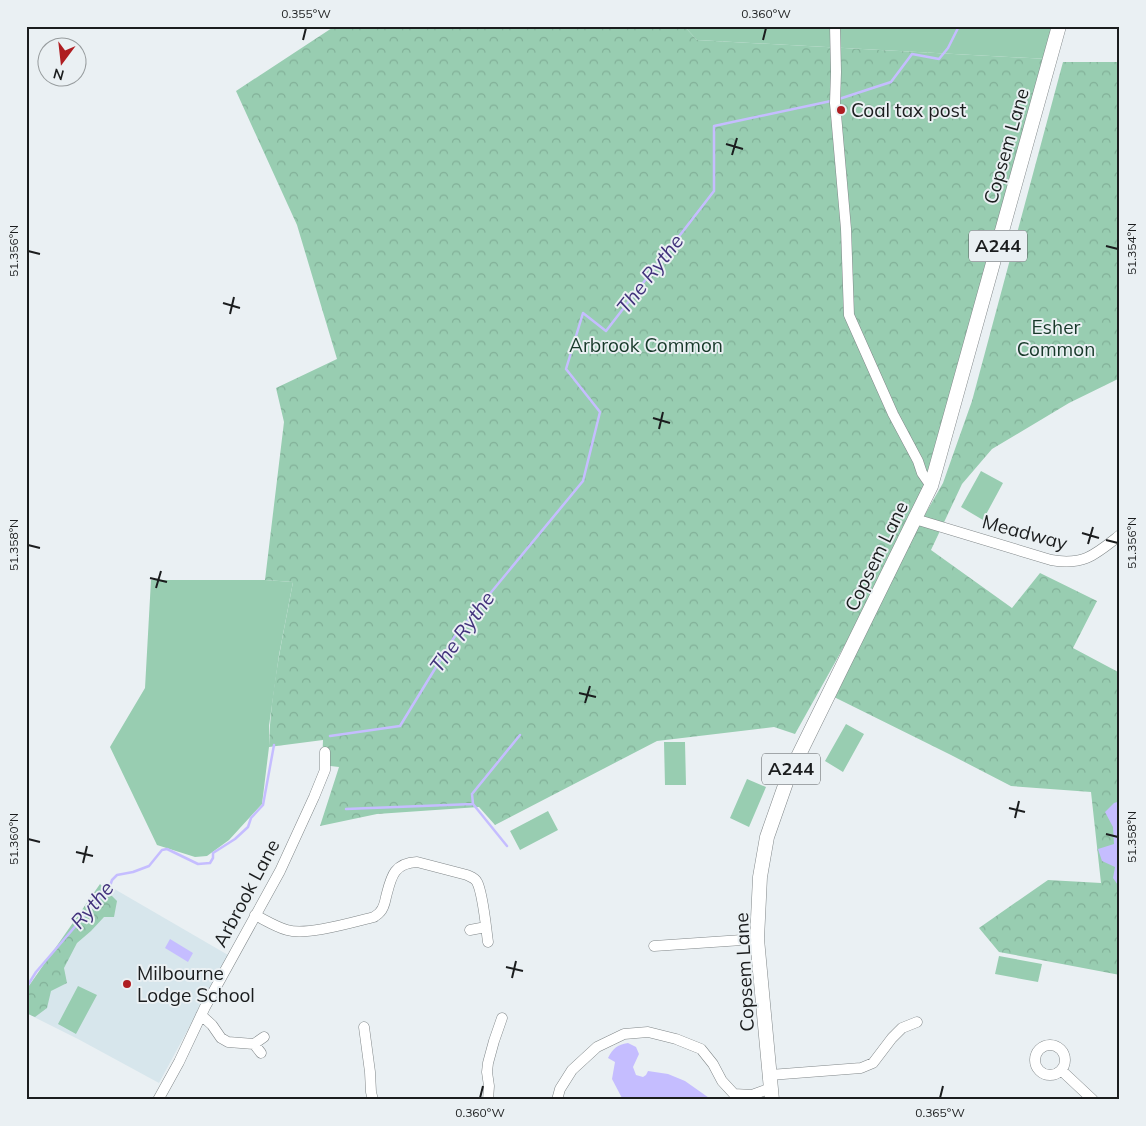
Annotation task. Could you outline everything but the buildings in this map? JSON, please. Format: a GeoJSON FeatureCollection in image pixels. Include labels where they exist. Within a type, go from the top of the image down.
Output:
{"type":"FeatureCollection","features":[{"type":"Feature","properties":{"kind":"main road","name":"Copsem Lane"},"geometry":{"type":"LineString","coordinates":[[771,1088],[757,939],[760,877],[767,836],[786,781],[807,736],[931,486],[1059,26]]}},
{"type":"Feature","properties":{"kind":"street"},"geometry":{"type":"LineString","coordinates":[[835,26],[835,99],[846,229],[848,315],[893,414],[918,461],[922,473],[931,486]]}},
{"type":"Feature","properties":{"kind":"street","name":"Meadway"},"geometry":{"type":"LineString","coordinates":[[915,519],[1063,562],[1083,560],[1120,535]]}},
{"type":"Feature","properties":{"kind":"street","name":"Arbrook Lane"},"geometry":{"type":"LineString","coordinates":[[158,1100],[201,1015],[280,871],[325,770],[326,752]]}},
{"type":"Feature","properties":{"kind":"street"},"geometry":{"type":"LineString","coordinates":[[255,915],[286,930],[295,932],[314,930],[374,917],[380,913],[384,905],[393,874],[402,865],[417,862],[468,875],[477,882],[488,942]]}},
{"type":"Feature","properties":{"kind":"street"},"geometry":{"type":"LineString","coordinates":[[470,930],[486,927]]}},
{"type":"Feature","properties":{"kind":"street"},"geometry":{"type":"LineString","coordinates":[[654,946],[757,939]]}},
{"type":"Feature","properties":{"kind":"street"},"geometry":{"type":"LineString","coordinates":[[201,1015],[212,1025],[221,1038],[228,1042],[258,1048],[264,1037]]}},
{"type":"Feature","properties":{"kind":"street"},"geometry":{"type":"LineString","coordinates":[[488,1100],[488,1063],[502,1018]]}},
{"type":"Feature","properties":{"kind":"street"},"geometry":{"type":"LineString","coordinates":[[557,1100],[560,1089],[572,1070],[596,1047],[624,1034],[648,1032],[676,1039],[702,1049],[722,1081],[734,1094],[752,1095],[771,1088],[861,1068],[873,1063],[902,1028],[917,1022]]}},
{"type":"Feature","properties":{"kind":"street"},"geometry":{"type":"LineString","coordinates":[[364,1028],[373,1100]]}},
{"type":"Feature","properties":{"kind":"street"},"geometry":{"type":"LineString","coordinates":[[1061,1070],[1093,1100]]}},
{"type":"Feature","properties":{"kind":"shaded area"},"geometry":{"type":"Polygon","coordinates":[[[1120,801],[1120,888],[1113,878],[1115,867],[1102,861],[1098,849],[1114,844],[1113,827],[1105,812],[1114,803],[1120,801]]]}},
{"type":"Feature","properties":{"kind":"shaded area","name":"Milbourne Lodge School"},"geometry":{"type":"Polygon","coordinates":[[[111,887],[228,955],[159,1083],[26,1013],[111,887]]]}},
{"type":"Feature","properties":{"kind":"shaded area"},"geometry":{"type":"Polygon","coordinates":[[[170,939],[193,953],[188,962],[165,948],[170,939]]]}},
{"type":"Feature","properties":{"kind":"shaded area"},"geometry":{"type":"Polygon","coordinates":[[[628,1043],[636,1047],[639,1054],[633,1067],[636,1075],[643,1077],[648,1071],[668,1074],[685,1081],[712,1100],[623,1100],[612,1079],[615,1062],[608,1058],[616,1048],[628,1043]]]}},
{"type":"Feature","properties":{"kind":"green space","name":"Arbrook Common"},"geometry":{"type":"Polygon","coordinates":[[[335,26],[684,26],[697,40],[1047,59],[938,449],[899,548],[795,734],[774,727],[657,741],[495,825],[479,807],[377,814],[320,826],[339,767],[322,765],[323,740],[269,747],[274,685],[293,582],[265,580],[284,422],[276,388],[337,359],[297,225],[236,91],[335,26]]]}},
{"type":"Feature","properties":{"kind":"green space"},"geometry":{"type":"Polygon","coordinates":[[[684,26],[1056,26],[1047,59],[697,40],[684,26]]]}},
{"type":"Feature","properties":{"kind":"green space","name":"Esher Common"},"geometry":{"type":"Polygon","coordinates":[[[1063,62],[1120,62],[1120,378],[1069,403],[992,449],[962,484],[931,550],[1012,608],[1040,573],[1097,601],[1073,648],[1120,673],[1120,975],[999,952],[979,928],[1048,880],[1101,883],[1091,792],[1011,786],[832,696],[911,539],[943,483],[972,401],[1063,62]]]}},
{"type":"Feature","properties":{"kind":"green space"},"geometry":{"type":"Polygon","coordinates":[[[981,471],[1003,483],[983,520],[961,507],[981,471]]]}},
{"type":"Feature","properties":{"kind":"green space"},"geometry":{"type":"Polygon","coordinates":[[[151,580],[265,580],[293,582],[279,655],[269,726],[269,747],[262,804],[229,840],[207,856],[195,857],[157,845],[110,747],[145,688],[151,580]]]}},
{"type":"Feature","properties":{"kind":"green space"},"geometry":{"type":"Polygon","coordinates":[[[846,724],[864,734],[843,772],[825,761],[846,724]]]}},
{"type":"Feature","properties":{"kind":"green space"},"geometry":{"type":"Polygon","coordinates":[[[664,742],[685,742],[686,785],[665,785],[664,742]]]}},
{"type":"Feature","properties":{"kind":"green space"},"geometry":{"type":"Polygon","coordinates":[[[747,779],[766,787],[749,827],[730,818],[747,779]]]}},
{"type":"Feature","properties":{"kind":"green space"},"geometry":{"type":"Polygon","coordinates":[[[548,811],[558,830],[520,850],[510,831],[548,811]]]}},
{"type":"Feature","properties":{"kind":"green space"},"geometry":{"type":"Polygon","coordinates":[[[100,884],[117,901],[114,917],[104,917],[77,943],[64,968],[67,983],[51,991],[47,1008],[35,1017],[26,1013],[26,990],[100,884]]]}},
{"type":"Feature","properties":{"kind":"green space"},"geometry":{"type":"Polygon","coordinates":[[[999,956],[1042,964],[1038,982],[995,974],[999,956]]]}},
{"type":"Feature","properties":{"kind":"green space"},"geometry":{"type":"Polygon","coordinates":[[[78,986],[97,995],[76,1034],[58,1024],[78,986]]]}},
{"type":"Feature","properties":{"kind":"waterway","name":"The Rythe"},"geometry":{"type":"LineString","coordinates":[[839,99],[891,82],[912,54],[939,59],[948,48],[959,26]]}},
{"type":"Feature","properties":{"kind":"waterway","name":"The Rythe"},"geometry":{"type":"LineString","coordinates":[[330,736],[400,726],[455,636],[583,481],[600,412],[566,369],[583,313],[606,331],[714,191],[714,126],[831,101]]}},
{"type":"Feature","properties":{"kind":"waterway"},"geometry":{"type":"LineString","coordinates":[[507,846],[473,804],[472,794],[520,735]]}},
{"type":"Feature","properties":{"kind":"waterway","name":"Rythe"},"geometry":{"type":"LineString","coordinates":[[26,988],[36,972],[110,886],[112,880],[117,875],[149,866],[162,850],[167,849],[198,864],[210,863],[213,853],[235,839],[248,827],[251,818],[263,805],[274,745]]}},
{"type":"Feature","properties":{"kind":"waterway"},"geometry":{"type":"LineString","coordinates":[[346,809],[473,804]]}},
{"type":"Feature","properties":{"kind":"place","name":"Coal tax post"},"geometry":{"type":"Point","coordinates":[841,110]}},
{"type":"Feature","properties":{"kind":"place","name":"Milbourne Lodge School"},"geometry":{"type":"Point","coordinates":[127,984]}}]}
